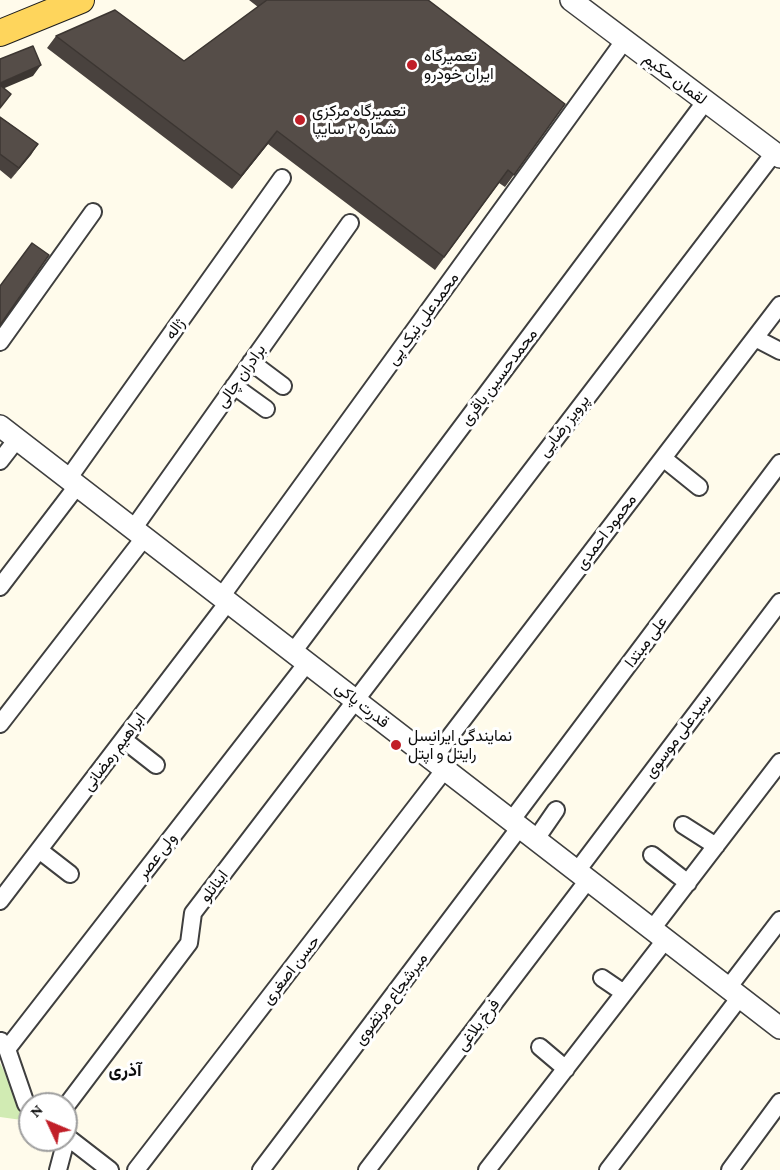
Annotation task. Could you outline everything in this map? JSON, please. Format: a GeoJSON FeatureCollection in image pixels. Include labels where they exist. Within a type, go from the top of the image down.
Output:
{"type":"FeatureCollection","features":[{"type":"Feature","properties":{"kind":"main road"},"geometry":{"type":"LineString","coordinates":[[0,33],[81,0]]}},
{"type":"Feature","properties":{"kind":"street","name":"لقمان حکیم"},"geometry":{"type":"LineString","coordinates":[[572,0],[777,155]]}},
{"type":"Feature","properties":{"kind":"street","name":"محمدعلی نیک پی"},"geometry":{"type":"LineString","coordinates":[[225,600],[624,41]]}},
{"type":"Feature","properties":{"kind":"street","name":"محمدحسین باقری"},"geometry":{"type":"LineString","coordinates":[[300,658],[705,102]]}},
{"type":"Feature","properties":{"kind":"street","name":"پرویز رضایی"},"geometry":{"type":"LineString","coordinates":[[354,700],[777,155]]}},
{"type":"Feature","properties":{"kind":"street","name":"ژاله"},"geometry":{"type":"LineString","coordinates":[[0,587],[282,178]]}},
{"type":"Feature","properties":{"kind":"street"},"geometry":{"type":"LineString","coordinates":[[0,342],[93,212]]}},
{"type":"Feature","properties":{"kind":"street","name":"برادران چالی"},"geometry":{"type":"LineString","coordinates":[[0,724],[138,533],[234,386],[350,223]]}},
{"type":"Feature","properties":{"kind":"street","name":"محمود احمدی"},"geometry":{"type":"LineString","coordinates":[[438,764],[663,458],[780,305]]}},
{"type":"Feature","properties":{"kind":"street"},"geometry":{"type":"LineString","coordinates":[[755,338],[780,351]]}},
{"type":"Feature","properties":{"kind":"street"},"geometry":{"type":"LineString","coordinates":[[251,362],[283,386]]}},
{"type":"Feature","properties":{"kind":"street"},"geometry":{"type":"LineString","coordinates":[[234,386],[266,409]]}},
{"type":"Feature","properties":{"kind":"street","name":"قدرت پاکی"},"geometry":{"type":"LineString","coordinates":[[0,426],[780,1028]]}},
{"type":"Feature","properties":{"kind":"street"},"geometry":{"type":"LineString","coordinates":[[0,461],[17,440]]}},
{"type":"Feature","properties":{"kind":"street"},"geometry":{"type":"LineString","coordinates":[[663,458],[699,487]]}},
{"type":"Feature","properties":{"kind":"street","name":"علی مبتدا"},"geometry":{"type":"LineString","coordinates":[[522,829],[780,463]]}},
{"type":"Feature","properties":{"kind":"street","name":"ابراهیم رمضانی"},"geometry":{"type":"LineString","coordinates":[[0,901],[124,740],[225,600]]}},
{"type":"Feature","properties":{"kind":"street","name":"سیدعلی موسوی"},"geometry":{"type":"LineString","coordinates":[[583,875],[780,602]]}},
{"type":"Feature","properties":{"kind":"street","name":"ولی عصر"},"geometry":{"type":"LineString","coordinates":[[4,1044],[300,658]]}},
{"type":"Feature","properties":{"kind":"street","name":"اینانلو"},"geometry":{"type":"LineString","coordinates":[[77,1092],[189,943],[194,913],[354,700]]}},
{"type":"Feature","properties":{"kind":"street"},"geometry":{"type":"LineString","coordinates":[[124,740],[156,765]]}},
{"type":"Feature","properties":{"kind":"street"},"geometry":{"type":"LineString","coordinates":[[487,1170],[624,993],[688,883],[780,762]]}},
{"type":"Feature","properties":{"kind":"street","name":"حسن اصغری"},"geometry":{"type":"LineString","coordinates":[[136,1170],[438,764]]}},
{"type":"Feature","properties":{"kind":"street"},"geometry":{"type":"LineString","coordinates":[[522,829],[556,810]]}},
{"type":"Feature","properties":{"kind":"street"},"geometry":{"type":"LineString","coordinates":[[683,825],[716,846]]}},
{"type":"Feature","properties":{"kind":"street","name":"میرشجاع مرتضوی"},"geometry":{"type":"LineString","coordinates":[[261,1170],[522,829]]}},
{"type":"Feature","properties":{"kind":"street"},"geometry":{"type":"LineString","coordinates":[[39,850],[70,874]]}},
{"type":"Feature","properties":{"kind":"street"},"geometry":{"type":"LineString","coordinates":[[652,855],[688,883]]}},
{"type":"Feature","properties":{"kind":"street","name":"فرخ بلاغی"},"geometry":{"type":"LineString","coordinates":[[367,1170],[583,875]]}},
{"type":"Feature","properties":{"kind":"street"},"geometry":{"type":"LineString","coordinates":[[608,1170],[734,992],[780,920]]}},
{"type":"Feature","properties":{"kind":"street"},"geometry":{"type":"LineString","coordinates":[[602,978],[624,993]]}},
{"type":"Feature","properties":{"kind":"street"},"geometry":{"type":"LineString","coordinates":[[4,1044],[22,1092]]}},
{"type":"Feature","properties":{"kind":"street"},"geometry":{"type":"LineString","coordinates":[[540,1047],[566,1069]]}},
{"type":"Feature","properties":{"kind":"street"},"geometry":{"type":"LineString","coordinates":[[730,1170],[780,1102]]}},
{"type":"Feature","properties":{"kind":"street"},"geometry":{"type":"LineString","coordinates":[[78,1147],[110,1170]]}},
{"type":"Feature","properties":{"kind":"street"},"geometry":{"type":"LineString","coordinates":[[58,1170],[62,1152]]}},
{"type":"Feature","properties":{"kind":"green space"},"geometry":{"type":"Polygon","coordinates":[[[0,1063],[18,1099],[18,1119],[0,1117],[0,1063]]]}},
{"type":"Feature","properties":{"kind":"building"},"geometry":{"type":"Polygon","coordinates":[[[267,0],[428,0],[565,104],[514,175],[508,170],[444,257],[277,131],[241,176],[56,36],[115,10],[184,61],[267,0]]]}},
{"type":"Feature","properties":{"kind":"building"},"geometry":{"type":"Polygon","coordinates":[[[33,46],[41,65],[0,83],[0,59],[33,46]]]}},
{"type":"Feature","properties":{"kind":"building"},"geometry":{"type":"Polygon","coordinates":[[[0,85],[11,94],[0,108],[0,85]]]}},
{"type":"Feature","properties":{"kind":"building"},"geometry":{"type":"Polygon","coordinates":[[[0,117],[38,144],[19,168],[0,154],[0,117]]]}},
{"type":"Feature","properties":{"kind":"building"},"geometry":{"type":"Polygon","coordinates":[[[32,243],[49,255],[0,325],[0,286],[32,243]]]}},
{"type":"Feature","properties":{"kind":"place","name":"تعمیرگاه ایران خودرو"},"geometry":{"type":"Point","coordinates":[412,65]}},
{"type":"Feature","properties":{"kind":"place","name":"تعمیرگاه مرکزی شماره ۲ سایپا"},"geometry":{"type":"Point","coordinates":[300,120]}},
{"type":"Feature","properties":{"kind":"place","name":"نمایندگی ایرانسل رایتل و اپتل"},"geometry":{"type":"Point","coordinates":[396,745]}},
{"type":"Feature","properties":{"kind":"district","name":"آذری"},"geometry":{"type":"Point","coordinates":[125,1070]}}]}
